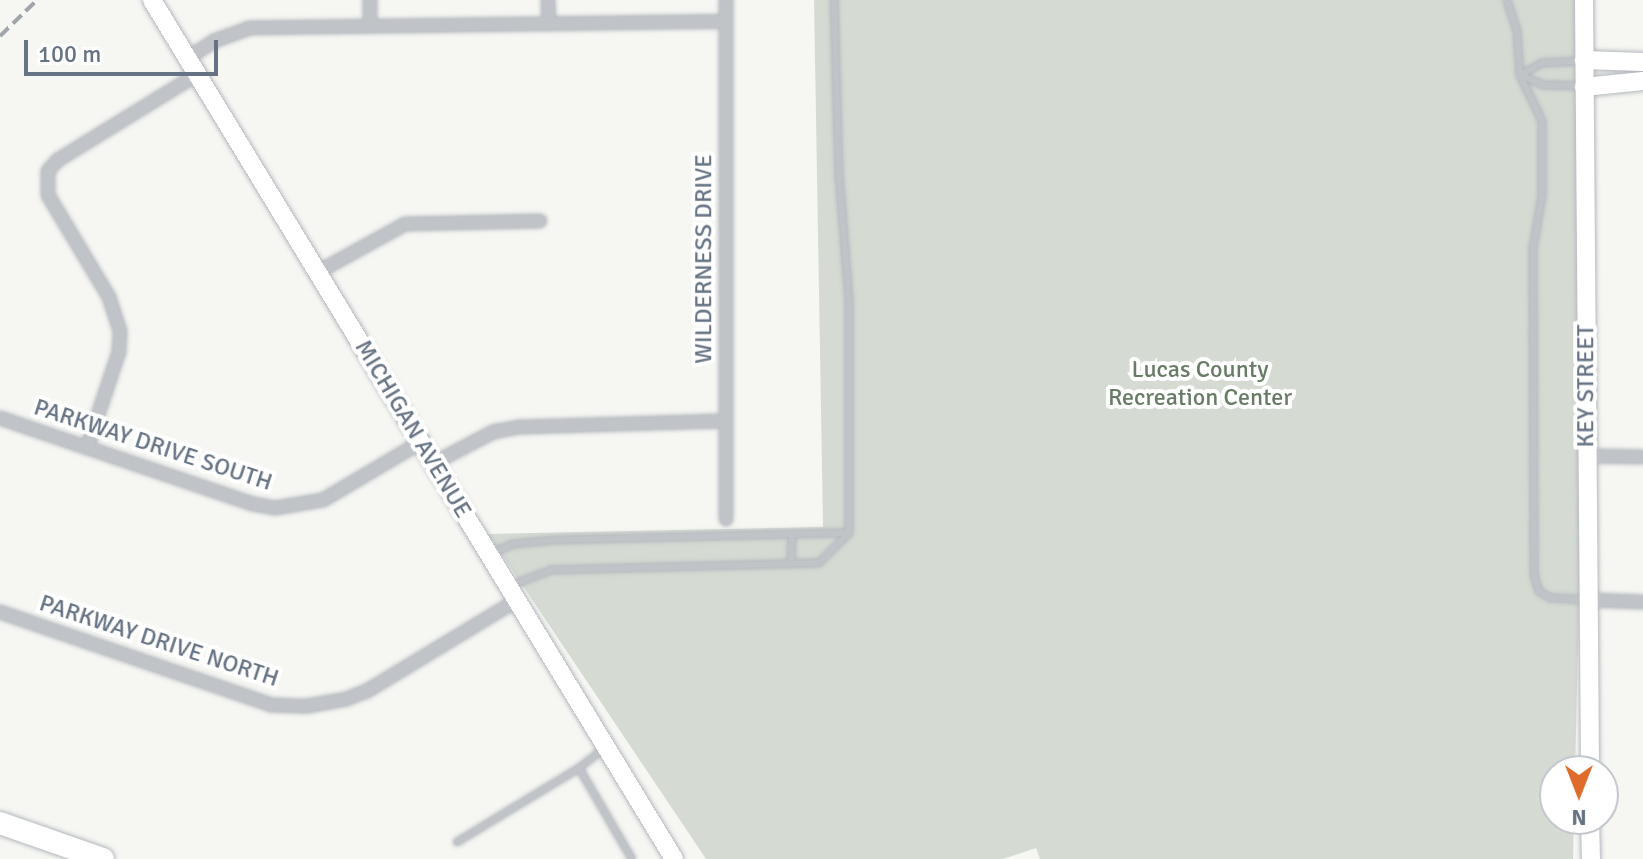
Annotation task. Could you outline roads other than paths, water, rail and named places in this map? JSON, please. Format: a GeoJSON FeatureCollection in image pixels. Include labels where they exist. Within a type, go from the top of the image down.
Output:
{"type":"FeatureCollection","features":[{"type":"Feature","properties":{"kind":"highway"},"geometry":{"type":"LineString","coordinates":[[0,823],[103,859]]}},
{"type":"Feature","properties":{"kind":"street","name":"MICHIGAN AVENUE"},"geometry":{"type":"LineString","coordinates":[[152,0],[674,859]]}},
{"type":"Feature","properties":{"kind":"street"},"geometry":{"type":"LineString","coordinates":[[370,0],[370,26]]}},
{"type":"Feature","properties":{"kind":"street"},"geometry":{"type":"LineString","coordinates":[[548,0],[549,24]]}},
{"type":"Feature","properties":{"kind":"street","name":"WILDERNESS DRIVE"},"geometry":{"type":"LineString","coordinates":[[726,0],[726,519]]}},
{"type":"Feature","properties":{"kind":"street","name":"KEY STREET"},"geometry":{"type":"LineString","coordinates":[[1584,0],[1590,755]]}},
{"type":"Feature","properties":{"kind":"street"},"geometry":{"type":"LineString","coordinates":[[87,448],[119,352],[120,331],[109,297],[48,195],[48,171],[58,160],[193,66],[214,41],[249,28],[726,21]]}},
{"type":"Feature","properties":{"kind":"street"},"geometry":{"type":"LineString","coordinates":[[1584,60],[1643,62]]}},
{"type":"Feature","properties":{"kind":"street"},"geometry":{"type":"LineString","coordinates":[[1584,87],[1643,81]]}},
{"type":"Feature","properties":{"kind":"street"},"geometry":{"type":"LineString","coordinates":[[318,272],[405,224],[540,221]]}},
{"type":"Feature","properties":{"kind":"street","name":"PARKWAY DRIVE SOUTH"},"geometry":{"type":"LineString","coordinates":[[0,418],[253,504],[293,508],[341,492],[421,442]]}},
{"type":"Feature","properties":{"kind":"street"},"geometry":{"type":"LineString","coordinates":[[434,463],[504,429],[725,421]]}},
{"type":"Feature","properties":{"kind":"street"},"geometry":{"type":"LineString","coordinates":[[1586,456],[1643,457]]}},
{"type":"Feature","properties":{"kind":"street","name":"PARKWAY DRIVE NORTH"},"geometry":{"type":"LineString","coordinates":[[0,612],[271,705],[307,706],[346,699],[367,691],[513,593]]}},
{"type":"Feature","properties":{"kind":"street"},"geometry":{"type":"LineString","coordinates":[[1588,600],[1643,602]]}},
{"type":"Feature","properties":{"kind":"street"},"geometry":{"type":"LineString","coordinates":[[1590,835],[1591,859]]}},
{"type":"Feature","properties":{"kind":"lane"},"geometry":{"type":"LineString","coordinates":[[513,593],[551,570],[819,563],[849,533],[849,300],[839,159],[834,0]]}},
{"type":"Feature","properties":{"kind":"lane"},"geometry":{"type":"LineString","coordinates":[[1507,0],[1517,30],[1520,75],[1542,121],[1542,196],[1533,248],[1534,575],[1539,591],[1550,598],[1588,600]]}},
{"type":"Feature","properties":{"kind":"lane"},"geometry":{"type":"LineString","coordinates":[[1520,75],[1542,63],[1584,60]]}},
{"type":"Feature","properties":{"kind":"lane"},"geometry":{"type":"LineString","coordinates":[[1520,75],[1543,85],[1584,87]]}},
{"type":"Feature","properties":{"kind":"lane"},"geometry":{"type":"LineString","coordinates":[[489,553],[513,544],[555,540],[849,533]]}},
{"type":"Feature","properties":{"kind":"lane"},"geometry":{"type":"LineString","coordinates":[[791,564],[792,535]]}},
{"type":"Feature","properties":{"kind":"lane"},"geometry":{"type":"LineString","coordinates":[[457,842],[579,768],[606,746]]}},
{"type":"Feature","properties":{"kind":"lane"},"geometry":{"type":"LineString","coordinates":[[579,768],[632,859]]}},
{"type":"Feature","properties":{"kind":"railway"},"geometry":{"type":"LineString","coordinates":[[0,36],[37,0]]}},
{"type":"Feature","properties":{"kind":"park label","name":"Lucas County Recreation Center"},"geometry":{"type":"Point","coordinates":[1200,384]}}]}
